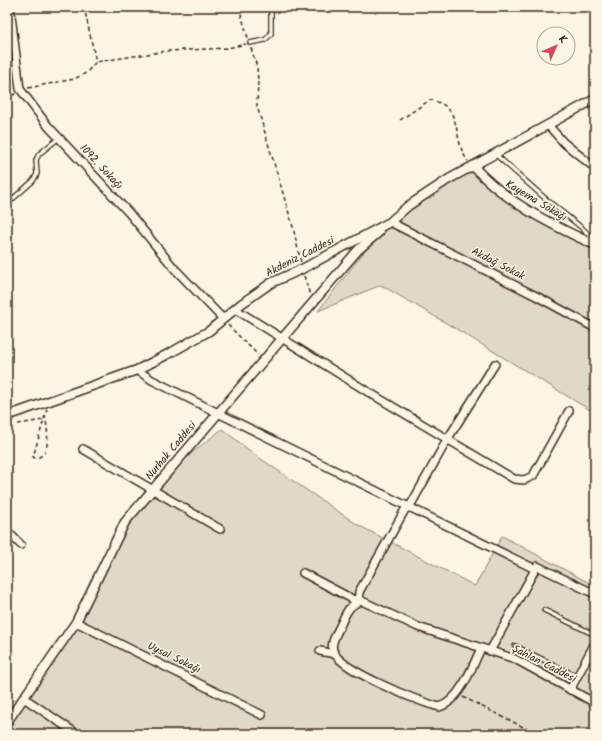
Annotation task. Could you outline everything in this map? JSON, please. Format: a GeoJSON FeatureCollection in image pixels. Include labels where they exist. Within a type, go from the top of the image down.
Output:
{"type":"FeatureCollection","features":[{"type":"Feature","properties":{"kind":"street"},"geometry":{"type":"LineString","coordinates":[[10,7],[20,90]]}},
{"type":"Feature","properties":{"kind":"street","name":"1092. Sokağı"},"geometry":{"type":"LineString","coordinates":[[20,90],[59,138],[129,213],[174,268],[223,319]]}},
{"type":"Feature","properties":{"kind":"street","name":"Akdeniz Caddesi"},"geometry":{"type":"LineString","coordinates":[[8,415],[137,370],[172,352],[209,331],[235,309],[271,283],[302,269],[390,222],[408,206],[449,179],[595,99]]}},
{"type":"Feature","properties":{"kind":"street"},"geometry":{"type":"LineString","coordinates":[[548,125],[564,143],[595,168]]}},
{"type":"Feature","properties":{"kind":"street","name":"Kayema Sokağı"},"geometry":{"type":"LineString","coordinates":[[473,166],[489,184],[514,202],[558,228],[595,245]]}},
{"type":"Feature","properties":{"kind":"street","name":"Nurhak Caddesi"},"geometry":{"type":"LineString","coordinates":[[7,722],[76,622],[125,522],[358,250],[390,222]]}},
{"type":"Feature","properties":{"kind":"street","name":"Akdağ Sokak"},"geometry":{"type":"LineString","coordinates":[[390,222],[538,297],[595,328]]}},
{"type":"Feature","properties":{"kind":"street"},"geometry":{"type":"LineString","coordinates":[[235,309],[447,440],[514,479],[528,480],[533,476],[569,411]]}},
{"type":"Feature","properties":{"kind":"street"},"geometry":{"type":"LineString","coordinates":[[335,654],[332,646],[347,611],[358,602],[359,592],[447,440],[495,364]]}},
{"type":"Feature","properties":{"kind":"street"},"geometry":{"type":"LineString","coordinates":[[137,370],[152,380],[535,569]]}},
{"type":"Feature","properties":{"kind":"street"},"geometry":{"type":"LineString","coordinates":[[84,448],[152,491],[220,529]]}},
{"type":"Feature","properties":{"kind":"street"},"geometry":{"type":"LineString","coordinates":[[7,531],[21,545]]}},
{"type":"Feature","properties":{"kind":"street"},"geometry":{"type":"LineString","coordinates":[[490,651],[537,566],[595,594]]}},
{"type":"Feature","properties":{"kind":"street","name":"Şahlan Caddesi"},"geometry":{"type":"LineString","coordinates":[[303,573],[358,602],[362,601],[418,627],[515,659],[595,704]]}},
{"type":"Feature","properties":{"kind":"street","name":"Uysal Sokağı"},"geometry":{"type":"LineString","coordinates":[[76,622],[262,715]]}},
{"type":"Feature","properties":{"kind":"street"},"geometry":{"type":"LineString","coordinates":[[570,690],[595,643]]}},
{"type":"Feature","properties":{"kind":"street"},"geometry":{"type":"LineString","coordinates":[[320,651],[335,654],[358,673],[419,701],[439,707],[448,703],[456,694],[468,677],[481,648]]}},
{"type":"Feature","properties":{"kind":"street"},"geometry":{"type":"LineString","coordinates":[[24,698],[77,734]]}},
{"type":"Feature","properties":{"kind":"lane"},"geometry":{"type":"LineString","coordinates":[[250,43],[265,40],[271,34],[271,7]]}},
{"type":"Feature","properties":{"kind":"lane"},"geometry":{"type":"LineString","coordinates":[[7,204],[33,181],[37,174],[36,160],[39,154],[59,138]]}},
{"type":"Feature","properties":{"kind":"lane"},"geometry":{"type":"LineString","coordinates":[[496,154],[595,241]]}},
{"type":"Feature","properties":{"kind":"lane"},"geometry":{"type":"LineString","coordinates":[[544,610],[595,635]]}},
{"type":"Feature","properties":{"kind":"lane"},"geometry":{"type":"LineString","coordinates":[[515,646],[578,676]]}},
{"type":"Feature","properties":{"kind":"path"},"geometry":{"type":"LineString","coordinates":[[84,7],[96,62]]}},
{"type":"Feature","properties":{"kind":"path"},"geometry":{"type":"LineString","coordinates":[[239,7],[257,67],[257,106],[293,227],[302,269],[312,303]]}},
{"type":"Feature","properties":{"kind":"path"},"geometry":{"type":"LineString","coordinates":[[7,100],[20,90],[74,79],[86,73],[96,62],[167,51],[228,48],[250,43]]}},
{"type":"Feature","properties":{"kind":"path"},"geometry":{"type":"LineString","coordinates":[[400,120],[430,100],[443,104],[452,114],[459,132],[460,145],[465,156],[473,166]]}},
{"type":"Feature","properties":{"kind":"path"},"geometry":{"type":"LineString","coordinates":[[223,319],[263,361]]}},
{"type":"Feature","properties":{"kind":"path"},"geometry":{"type":"LineString","coordinates":[[18,424],[43,420],[45,416],[49,435],[48,442],[39,457],[35,458],[33,457],[43,420]]}},
{"type":"Feature","properties":{"kind":"path"},"geometry":{"type":"LineString","coordinates":[[456,694],[537,734]]}},
{"type":"Feature","properties":{"kind":"shaded area"},"geometry":{"type":"Polygon","coordinates":[[[472,166],[491,186],[595,245],[595,413],[381,285],[318,311],[388,221],[472,166]]]}},
{"type":"Feature","properties":{"kind":"shaded area"},"geometry":{"type":"Polygon","coordinates":[[[222,429],[258,457],[358,525],[475,586],[502,536],[595,586],[595,734],[7,734],[7,724],[72,627],[127,523],[177,465],[222,429]]]}}]}
